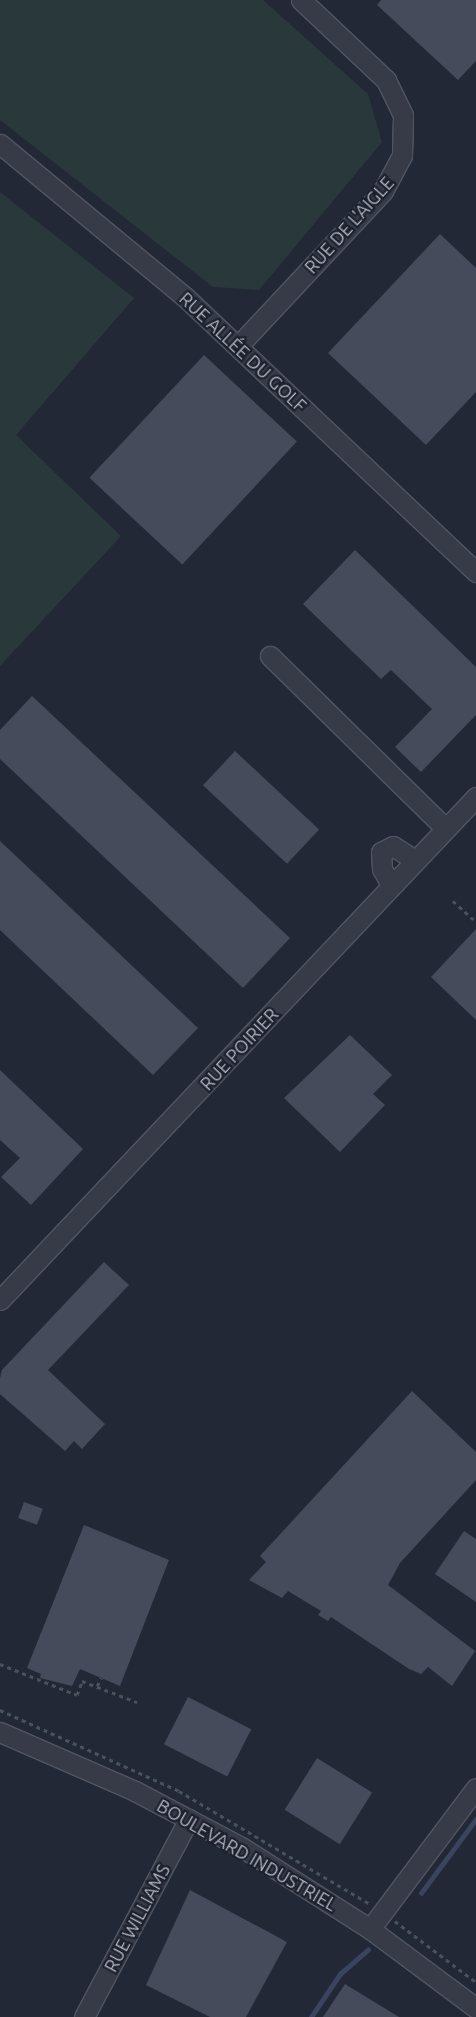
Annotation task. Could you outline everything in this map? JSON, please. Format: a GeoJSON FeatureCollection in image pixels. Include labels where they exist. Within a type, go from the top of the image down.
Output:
{"type":"FeatureCollection","features":[{"type":"Feature","properties":{"kind":"street","name":"RUE DE L'AIGLE"},"geometry":{"type":"LineString","coordinates":[[238,346],[383,191],[402,156],[403,115],[386,80],[301,0]]}},
{"type":"Feature","properties":{"kind":"street","name":"RUE ALLÉE DU GOLF"},"geometry":{"type":"LineString","coordinates":[[0,144],[238,346],[476,572]]}},
{"type":"Feature","properties":{"kind":"street"},"geometry":{"type":"LineString","coordinates":[[270,656],[445,828]]}},
{"type":"Feature","properties":{"kind":"street","name":"RUE POIRIER"},"geometry":{"type":"LineString","coordinates":[[0,1300],[392,885],[413,859],[476,797]]}},
{"type":"Feature","properties":{"kind":"street"},"geometry":{"type":"LineString","coordinates":[[392,885],[382,868],[381,852],[393,846],[413,859]]}},
{"type":"Feature","properties":{"kind":"street","name":"BOULEVARD INDUSTRIEL"},"geometry":{"type":"LineString","coordinates":[[0,1732],[189,1819],[370,1929],[476,2008]]}},
{"type":"Feature","properties":{"kind":"street"},"geometry":{"type":"LineString","coordinates":[[370,1929],[476,1788]]}},
{"type":"Feature","properties":{"kind":"street","name":"RUE WILLIAMS"},"geometry":{"type":"LineString","coordinates":[[84,2017],[189,1819]]}},
{"type":"Feature","properties":{"kind":"path"},"geometry":{"type":"LineString","coordinates":[[454,901],[476,922]]}},
{"type":"Feature","properties":{"kind":"path"},"geometry":{"type":"LineString","coordinates":[[0,1664],[76,1695],[82,1681],[137,1702]]}},
{"type":"Feature","properties":{"kind":"path"},"geometry":{"type":"LineString","coordinates":[[98,1686],[101,1678]]}},
{"type":"Feature","properties":{"kind":"path","name":"BOULEVARD INDUSTRIEL"},"geometry":{"type":"LineString","coordinates":[[0,1710],[179,1791],[367,1902]]}},
{"type":"Feature","properties":{"kind":"path"},"geometry":{"type":"LineString","coordinates":[[398,1924],[476,1982]]}},
{"type":"Feature","properties":{"kind":"shaded area"},"geometry":{"type":"Polygon","coordinates":[[[0,0],[263,0],[368,94],[382,142],[259,290],[213,287],[0,120],[0,0]]]}},
{"type":"Feature","properties":{"kind":"shaded area"},"geometry":{"type":"Polygon","coordinates":[[[0,192],[134,298],[16,435],[121,536],[0,666],[0,192]]]}},
{"type":"Feature","properties":{"kind":"building"},"geometry":{"type":"Polygon","coordinates":[[[381,0],[476,0],[476,61],[458,80],[377,5],[381,0]]]}},
{"type":"Feature","properties":{"kind":"building"},"geometry":{"type":"Polygon","coordinates":[[[440,234],[476,268],[476,392],[426,445],[328,353],[440,234]]]}},
{"type":"Feature","properties":{"kind":"building"},"geometry":{"type":"Polygon","coordinates":[[[204,355],[297,442],[182,564],[89,478],[204,355]]]}},
{"type":"Feature","properties":{"kind":"building"},"geometry":{"type":"Polygon","coordinates":[[[355,550],[476,667],[476,715],[421,772],[395,747],[432,709],[391,670],[381,679],[303,604],[355,550]]]}},
{"type":"Feature","properties":{"kind":"building"},"geometry":{"type":"Polygon","coordinates":[[[32,696],[290,938],[243,988],[0,759],[0,730],[32,696]]]}},
{"type":"Feature","properties":{"kind":"building"},"geometry":{"type":"Polygon","coordinates":[[[235,751],[319,829],[287,864],[203,785],[235,751]]]}},
{"type":"Feature","properties":{"kind":"building"},"geometry":{"type":"Polygon","coordinates":[[[0,841],[198,1028],[153,1075],[0,930],[0,841]]]}},
{"type":"Feature","properties":{"kind":"building"},"geometry":{"type":"Polygon","coordinates":[[[476,929],[476,1020],[431,977],[476,929]]]}},
{"type":"Feature","properties":{"kind":"building"},"geometry":{"type":"Polygon","coordinates":[[[350,1035],[392,1075],[373,1094],[385,1105],[340,1152],[284,1098],[350,1035]]]}},
{"type":"Feature","properties":{"kind":"building"},"geometry":{"type":"Polygon","coordinates":[[[0,1070],[83,1149],[31,1205],[1,1177],[20,1158],[0,1140],[0,1070]]]}},
{"type":"Feature","properties":{"kind":"building"},"geometry":{"type":"Polygon","coordinates":[[[104,1262],[129,1285],[48,1370],[105,1424],[82,1449],[74,1441],[65,1451],[0,1394],[0,1378],[2,1370],[104,1262]]]}},
{"type":"Feature","properties":{"kind":"building"},"geometry":{"type":"Polygon","coordinates":[[[412,1391],[476,1452],[476,1480],[400,1563],[388,1585],[475,1651],[452,1686],[428,1667],[421,1674],[409,1669],[331,1617],[328,1621],[318,1615],[321,1611],[288,1591],[282,1598],[249,1580],[266,1562],[260,1556],[412,1391]]]}},
{"type":"Feature","properties":{"kind":"building"},"geometry":{"type":"Polygon","coordinates":[[[24,1502],[43,1509],[37,1525],[18,1518],[24,1502]]]}},
{"type":"Feature","properties":{"kind":"building"},"geometry":{"type":"Polygon","coordinates":[[[84,1525],[169,1560],[120,1686],[80,1669],[72,1686],[40,1678],[41,1674],[27,1668],[84,1525]]]}},
{"type":"Feature","properties":{"kind":"building"},"geometry":{"type":"Polygon","coordinates":[[[464,1531],[476,1539],[476,1602],[435,1574],[464,1531]]]}},
{"type":"Feature","properties":{"kind":"building"},"geometry":{"type":"Polygon","coordinates":[[[188,1697],[251,1729],[227,1776],[164,1744],[188,1697]]]}},
{"type":"Feature","properties":{"kind":"building"},"geometry":{"type":"Polygon","coordinates":[[[317,1758],[372,1792],[340,1844],[285,1810],[317,1758]]]}},
{"type":"Feature","properties":{"kind":"building"},"geometry":{"type":"Polygon","coordinates":[[[190,1890],[287,1942],[246,2017],[210,2017],[146,1985],[190,1890]]]}},
{"type":"Feature","properties":{"kind":"building"},"geometry":{"type":"Polygon","coordinates":[[[345,1984],[399,2017],[323,2017],[345,1984]]]}},
{"type":"Feature","properties":{"kind":"waterway"},"geometry":{"type":"LineString","coordinates":[[421,1893],[476,1819]]}},
{"type":"Feature","properties":{"kind":"waterway"},"geometry":{"type":"LineString","coordinates":[[311,2017],[340,1974],[368,1950]]}}]}
